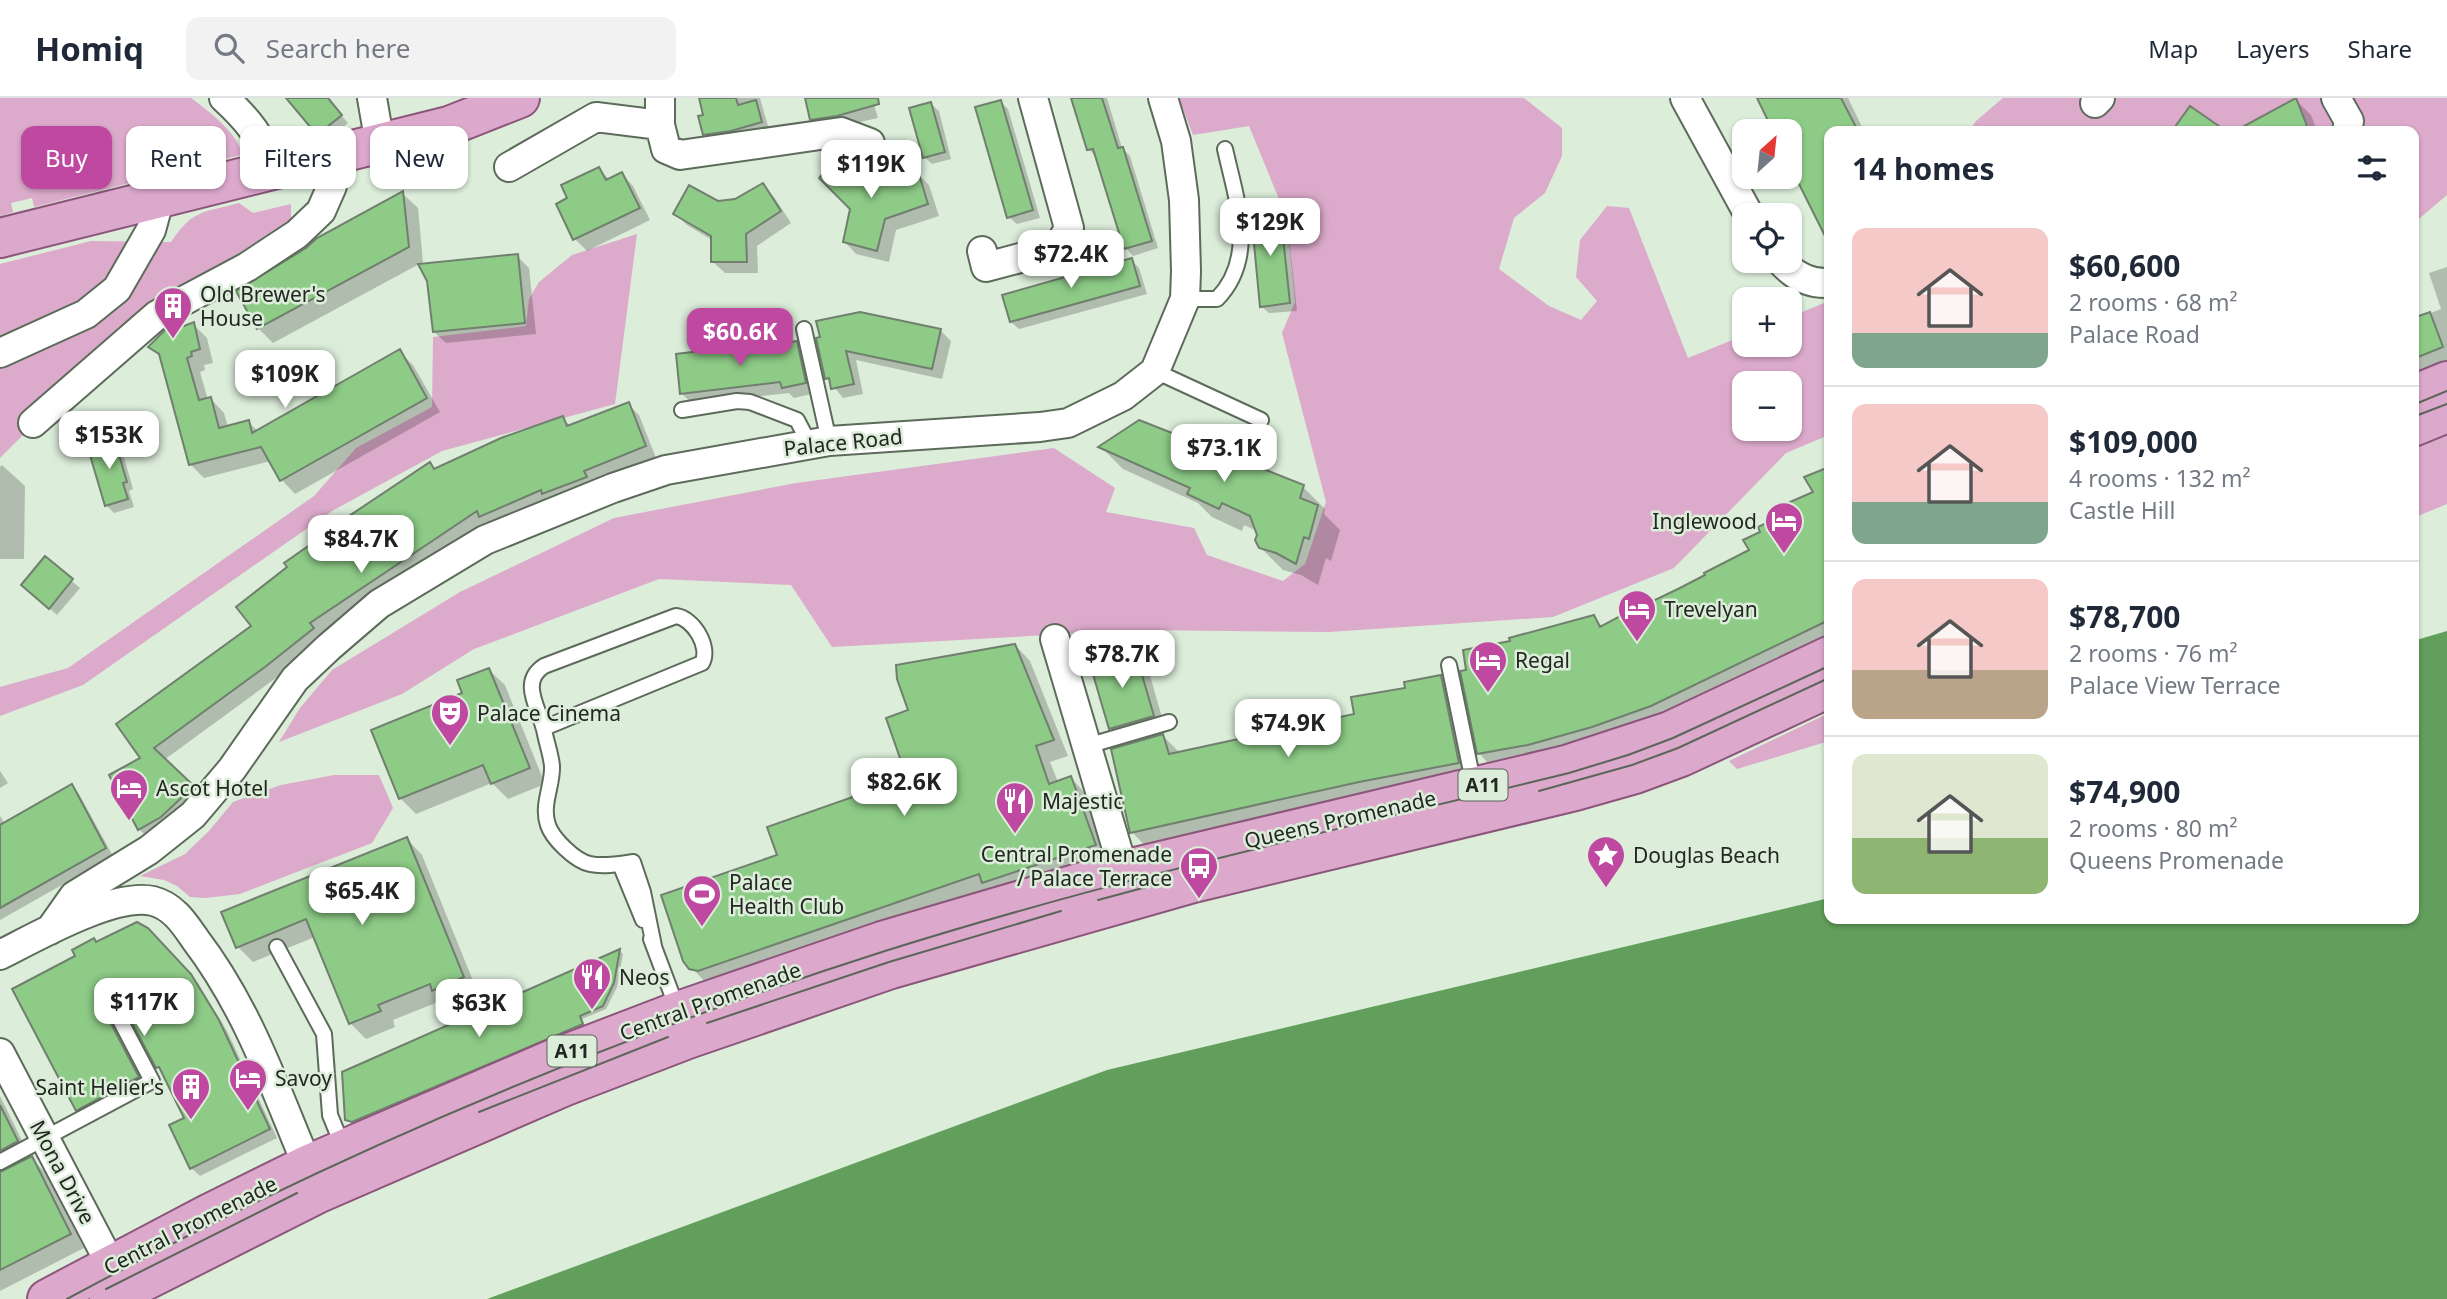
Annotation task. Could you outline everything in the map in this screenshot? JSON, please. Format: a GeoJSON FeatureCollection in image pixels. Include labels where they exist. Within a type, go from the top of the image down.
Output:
{"type":"FeatureCollection","features":[{"type":"Feature","properties":{"kind":"main road"},"geometry":{"type":"LineString","coordinates":[[449,126],[520,98]]}},
{"type":"Feature","properties":{"kind":"main road"},"geometry":{"type":"LineString","coordinates":[[0,238],[240,177]]}},
{"type":"Feature","properties":{"kind":"main road"},"geometry":{"type":"LineString","coordinates":[[2419,393],[2447,381]]}},
{"type":"Feature","properties":{"kind":"main road"},"geometry":{"type":"LineString","coordinates":[[2419,425],[2447,413]]}},
{"type":"Feature","properties":{"kind":"main road","name":"Queens Promenade"},"geometry":{"type":"LineString","coordinates":[[1128,885],[1474,787],[1566,765],[1670,731],[1824,658]]}},
{"type":"Feature","properties":{"kind":"main road","name":"Queens Promenade"},"geometry":{"type":"LineString","coordinates":[[1128,885],[1193,883],[1575,792],[1681,757],[1824,690]]}},
{"type":"Feature","properties":{"kind":"main road","name":"Central Promenade"},"geometry":{"type":"LineString","coordinates":[[47,1299],[115,1285],[313,1179],[350,1163],[553,1059],[683,1025],[882,942],[1128,885]]}},
{"type":"Feature","properties":{"kind":"street"},"geometry":{"type":"LineString","coordinates":[[224,98],[251,126]]}},
{"type":"Feature","properties":{"kind":"street"},"geometry":{"type":"LineString","coordinates":[[372,98],[377,126]]}},
{"type":"Feature","properties":{"kind":"street"},"geometry":{"type":"LineString","coordinates":[[982,251],[986,267],[1058,248],[1069,228],[1034,98]]}},
{"type":"Feature","properties":{"kind":"street","name":"Palace Road"},"geometry":{"type":"LineString","coordinates":[[50,930],[74,896],[149,850],[193,815],[232,769],[295,679],[329,647],[379,604],[485,540],[613,488],[666,470],[819,442],[1068,423],[1124,396],[1155,371],[1185,299],[1184,200],[1175,141],[1163,98]]}},
{"type":"Feature","properties":{"kind":"street"},"geometry":{"type":"LineString","coordinates":[[1685,98],[1742,203]]}},
{"type":"Feature","properties":{"kind":"street"},"geometry":{"type":"LineString","coordinates":[[2336,98],[2349,121],[2348,126]]}},
{"type":"Feature","properties":{"kind":"street"},"geometry":{"type":"LineString","coordinates":[[509,167],[596,117],[660,111],[666,149],[681,155],[841,132],[870,143]]}},
{"type":"Feature","properties":{"kind":"street"},"geometry":{"type":"LineString","coordinates":[[33,423],[157,315],[247,267],[296,234],[321,211],[331,189]]}},
{"type":"Feature","properties":{"kind":"street"},"geometry":{"type":"LineString","coordinates":[[0,353],[86,314],[117,289],[151,230],[160,197]]}},
{"type":"Feature","properties":{"kind":"street"},"geometry":{"type":"LineString","coordinates":[[1791,273],[1815,284],[1824,283]]}},
{"type":"Feature","properties":{"kind":"street"},"geometry":{"type":"LineString","coordinates":[[1055,639],[1128,885]]}},
{"type":"Feature","properties":{"kind":"street"},"geometry":{"type":"LineString","coordinates":[[0,956],[50,930],[123,901],[153,901],[167,907],[178,916],[213,962],[237,1003],[263,1054],[313,1179]]}},
{"type":"Feature","properties":{"kind":"street","name":"Mona Drive"},"geometry":{"type":"LineString","coordinates":[[0,1054],[45,1138],[115,1285]]}},
{"type":"Feature","properties":{"kind":"lane"},"geometry":{"type":"LineString","coordinates":[[1185,299],[1217,299],[1230,286],[1241,257],[1240,219],[1225,149]]}},
{"type":"Feature","properties":{"kind":"lane"},"geometry":{"type":"LineString","coordinates":[[804,329],[819,442]]}},
{"type":"Feature","properties":{"kind":"lane"},"geometry":{"type":"LineString","coordinates":[[1155,371],[1261,420]]}},
{"type":"Feature","properties":{"kind":"lane"},"geometry":{"type":"LineString","coordinates":[[682,410],[737,401],[750,402],[797,420],[819,442]]}},
{"type":"Feature","properties":{"kind":"lane"},"geometry":{"type":"LineString","coordinates":[[544,728],[702,663],[705,657],[704,645],[691,623],[684,617],[676,616],[538,669],[531,681],[552,766],[546,806],[548,825],[563,848],[588,864],[620,864],[683,1025]]}},
{"type":"Feature","properties":{"kind":"lane"},"geometry":{"type":"LineString","coordinates":[[1450,666],[1474,787]]}},
{"type":"Feature","properties":{"kind":"lane"},"geometry":{"type":"LineString","coordinates":[[1087,746],[1169,722]]}},
{"type":"Feature","properties":{"kind":"lane"},"geometry":{"type":"LineString","coordinates":[[276,947],[324,1034],[330,1115],[350,1163]]}},
{"type":"Feature","properties":{"kind":"lane"},"geometry":{"type":"LineString","coordinates":[[0,1162],[152,1082],[108,997]]}},
{"type":"Feature","properties":{"kind":"shaded area"},"geometry":{"type":"Polygon","coordinates":[[[0,98],[191,98],[224,126],[126,126],[126,184],[112,187],[112,126],[21,126],[21,189],[106,189],[34,207],[32,198],[11,203],[13,212],[0,216],[0,98]]]}},
{"type":"Feature","properties":{"kind":"shaded area"},"geometry":{"type":"Polygon","coordinates":[[[1179,98],[1524,98],[1562,128],[1562,156],[1545,193],[1514,218],[1499,269],[1549,306],[1581,320],[1597,301],[1576,277],[1580,240],[1607,206],[1629,208],[1688,358],[1732,340],[1732,357],[1802,357],[1802,312],[1824,303],[1824,437],[1786,453],[1674,568],[1553,617],[1329,632],[1137,630],[832,647],[791,585],[659,579],[474,649],[402,694],[279,742],[300,708],[332,670],[460,592],[614,518],[796,483],[1054,448],[1115,488],[1106,512],[1194,528],[1207,555],[1283,581],[1305,564],[1326,502],[1282,333],[1295,302],[1290,251],[1281,204],[1249,126],[1193,135],[1179,98]]]}},
{"type":"Feature","properties":{"kind":"shaded area"},"geometry":{"type":"Polygon","coordinates":[[[2003,98],[2447,98],[2447,195],[2419,219],[2419,126],[1972,126],[2003,98]]]}},
{"type":"Feature","properties":{"kind":"shaded area"},"geometry":{"type":"Polygon","coordinates":[[[226,128],[236,140],[240,155],[226,159],[226,128]]]}},
{"type":"Feature","properties":{"kind":"shaded area"},"geometry":{"type":"Polygon","coordinates":[[[239,203],[253,213],[291,204],[291,220],[272,240],[154,304],[0,458],[0,264],[91,241],[171,242],[193,218],[207,211],[239,203]]]}},
{"type":"Feature","properties":{"kind":"shaded area"},"geometry":{"type":"Polygon","coordinates":[[[637,234],[615,404],[442,451],[332,511],[83,685],[0,716],[0,687],[68,668],[314,496],[356,448],[432,407],[433,337],[526,326],[529,299],[539,282],[572,255],[637,234]]]}},
{"type":"Feature","properties":{"kind":"shaded area"},"geometry":{"type":"Polygon","coordinates":[[[2447,436],[2447,504],[2419,516],[2419,448],[2447,436]]]}},
{"type":"Feature","properties":{"kind":"shaded area","name":"Douglas Beach"},"geometry":{"type":"Polygon","coordinates":[[[2447,631],[2447,1299],[487,1299],[1107,1070],[1824,899],[1824,924],[2419,924],[2419,639],[2447,631]]]}},
{"type":"Feature","properties":{"kind":"shaded area"},"geometry":{"type":"Polygon","coordinates":[[[1824,715],[1824,743],[1737,769],[1729,761],[1824,715]]]}},
{"type":"Feature","properties":{"kind":"shaded area"},"geometry":{"type":"Polygon","coordinates":[[[334,775],[379,775],[393,808],[372,843],[240,894],[190,897],[164,880],[140,876],[185,854],[233,802],[281,785],[334,775]]]}},
{"type":"Feature","properties":{"kind":"building"},"geometry":{"type":"Polygon","coordinates":[[[286,98],[328,98],[342,115],[328,126],[309,126],[286,98]]]}},
{"type":"Feature","properties":{"kind":"building"},"geometry":{"type":"Polygon","coordinates":[[[699,98],[736,98],[738,105],[756,100],[762,122],[731,131],[703,135],[698,116],[703,115],[699,98]]]}},
{"type":"Feature","properties":{"kind":"building"},"geometry":{"type":"Polygon","coordinates":[[[805,98],[878,98],[879,104],[837,116],[810,120],[805,98]]]}},
{"type":"Feature","properties":{"kind":"building"},"geometry":{"type":"Polygon","coordinates":[[[1071,98],[1102,98],[1118,148],[1123,147],[1152,241],[1124,249],[1093,149],[1087,150],[1071,98]]]}},
{"type":"Feature","properties":{"kind":"building"},"geometry":{"type":"Polygon","coordinates":[[[1757,98],[1841,98],[1855,126],[1824,126],[1824,234],[1802,189],[1802,119],[1767,119],[1757,98]]]}},
{"type":"Feature","properties":{"kind":"building"},"geometry":{"type":"Polygon","coordinates":[[[2296,98],[2307,126],[2244,126],[2296,98]]]}},
{"type":"Feature","properties":{"kind":"building"},"geometry":{"type":"Polygon","coordinates":[[[1001,100],[1033,210],[1007,218],[975,107],[1001,100]]]}},
{"type":"Feature","properties":{"kind":"building"},"geometry":{"type":"Polygon","coordinates":[[[931,102],[945,152],[923,158],[909,108],[931,102]]]}},
{"type":"Feature","properties":{"kind":"building"},"geometry":{"type":"Polygon","coordinates":[[[2190,106],[2219,126],[2176,126],[2190,106]]]}},
{"type":"Feature","properties":{"kind":"building"},"geometry":{"type":"Polygon","coordinates":[[[841,153],[865,176],[888,181],[918,171],[928,204],[885,219],[877,251],[843,242],[850,209],[819,178],[841,153]]]}},
{"type":"Feature","properties":{"kind":"building"},"geometry":{"type":"Polygon","coordinates":[[[599,167],[606,180],[622,172],[640,208],[573,240],[556,204],[567,198],[561,185],[599,167]]]}},
{"type":"Feature","properties":{"kind":"building"},"geometry":{"type":"Polygon","coordinates":[[[763,183],[781,211],[746,234],[747,262],[711,262],[711,236],[673,214],[689,185],[718,201],[735,199],[763,183]]]}},
{"type":"Feature","properties":{"kind":"building"},"geometry":{"type":"Polygon","coordinates":[[[403,191],[409,247],[257,329],[236,291],[306,248],[317,238],[403,191]]]}},
{"type":"Feature","properties":{"kind":"building"},"geometry":{"type":"Polygon","coordinates":[[[1280,209],[1290,303],[1260,307],[1251,212],[1280,209]]]}},
{"type":"Feature","properties":{"kind":"building"},"geometry":{"type":"Polygon","coordinates":[[[518,254],[525,323],[433,332],[427,281],[418,264],[518,254]]]}},
{"type":"Feature","properties":{"kind":"building"},"geometry":{"type":"Polygon","coordinates":[[[1132,258],[1140,286],[1010,322],[1002,295],[1132,258]]]}},
{"type":"Feature","properties":{"kind":"building"},"geometry":{"type":"Polygon","coordinates":[[[860,312],[941,329],[932,369],[846,351],[854,384],[831,389],[829,378],[825,379],[816,338],[820,337],[816,321],[860,312]]]}},
{"type":"Feature","properties":{"kind":"building"},"geometry":{"type":"Polygon","coordinates":[[[2430,312],[2443,347],[2419,357],[2419,316],[2430,312]]]}},
{"type":"Feature","properties":{"kind":"building"},"geometry":{"type":"Polygon","coordinates":[[[179,322],[184,326],[194,322],[200,349],[191,352],[192,356],[187,358],[199,400],[211,397],[219,428],[249,420],[252,433],[400,349],[427,398],[280,481],[261,447],[189,465],[159,354],[148,347],[166,329],[179,322]]]}},
{"type":"Feature","properties":{"kind":"building"},"geometry":{"type":"Polygon","coordinates":[[[797,341],[806,383],[782,388],[780,382],[680,394],[676,354],[797,341]]]}},
{"type":"Feature","properties":{"kind":"building"},"geometry":{"type":"Polygon","coordinates":[[[629,402],[646,446],[584,471],[587,477],[542,494],[541,490],[479,517],[477,511],[310,623],[314,628],[154,748],[194,786],[161,817],[138,830],[109,775],[140,758],[116,724],[251,626],[236,607],[287,567],[284,563],[430,462],[434,469],[501,438],[563,416],[567,426],[629,402]]]}},
{"type":"Feature","properties":{"kind":"building"},"geometry":{"type":"Polygon","coordinates":[[[1139,420],[1304,485],[1300,498],[1318,505],[1309,539],[1304,537],[1296,564],[1276,553],[1259,548],[1250,516],[1222,503],[1219,509],[1187,494],[1190,488],[1098,447],[1139,420]]]}},
{"type":"Feature","properties":{"kind":"building"},"geometry":{"type":"Polygon","coordinates":[[[114,438],[127,482],[123,483],[128,499],[105,506],[87,445],[114,438]]]}},
{"type":"Feature","properties":{"kind":"building"},"geometry":{"type":"Polygon","coordinates":[[[1824,469],[1824,622],[1651,706],[1592,727],[1528,745],[1477,754],[1460,671],[1466,670],[1463,650],[1510,641],[1509,638],[1594,615],[1600,627],[1650,600],[1651,602],[1680,588],[1749,550],[1743,540],[1760,532],[1758,527],[1794,510],[1790,502],[1813,492],[1804,477],[1824,469]]]}},
{"type":"Feature","properties":{"kind":"building"},"geometry":{"type":"Polygon","coordinates":[[[45,556],[73,579],[49,609],[21,585],[45,556]]]}},
{"type":"Feature","properties":{"kind":"building"},"geometry":{"type":"Polygon","coordinates":[[[1015,644],[1054,740],[1036,746],[1049,784],[1071,776],[1096,845],[982,883],[979,874],[698,971],[689,969],[683,961],[661,895],[777,855],[767,827],[907,778],[886,718],[908,710],[897,679],[896,665],[1015,644]]]}},
{"type":"Feature","properties":{"kind":"building"},"geometry":{"type":"Polygon","coordinates":[[[1135,651],[1154,716],[1109,729],[1090,664],[1135,651]]]}},
{"type":"Feature","properties":{"kind":"building","name":"Palace Cinema"},"geometry":{"type":"Polygon","coordinates":[[[489,668],[530,768],[491,784],[483,765],[399,799],[371,730],[462,693],[457,680],[489,668]]]}},
{"type":"Feature","properties":{"kind":"building"},"geometry":{"type":"Polygon","coordinates":[[[1441,675],[1459,763],[1359,782],[1130,833],[1111,749],[1163,734],[1169,754],[1354,714],[1351,697],[1405,688],[1404,682],[1441,675]]]}},
{"type":"Feature","properties":{"kind":"building"},"geometry":{"type":"Polygon","coordinates":[[[72,784],[106,848],[0,908],[0,825],[72,784]]]}},
{"type":"Feature","properties":{"kind":"building"},"geometry":{"type":"Polygon","coordinates":[[[407,837],[464,977],[432,991],[430,984],[378,1005],[381,1011],[349,1024],[306,919],[236,948],[221,912],[407,837]]]}},
{"type":"Feature","properties":{"kind":"building"},"geometry":{"type":"Polygon","coordinates":[[[137,922],[148,928],[191,974],[219,1020],[270,1129],[190,1169],[169,1125],[184,1118],[159,1067],[156,1068],[114,989],[103,989],[99,1001],[139,1077],[76,1111],[12,989],[75,956],[72,950],[94,938],[96,942],[137,922]]]}},
{"type":"Feature","properties":{"kind":"building"},"geometry":{"type":"Polygon","coordinates":[[[620,949],[614,983],[603,1006],[580,1016],[583,1024],[352,1122],[345,1120],[342,1072],[620,949]]]}},
{"type":"Feature","properties":{"kind":"building"},"geometry":{"type":"Polygon","coordinates":[[[0,1105],[18,1141],[0,1151],[0,1105]]]}},
{"type":"Feature","properties":{"kind":"building"},"geometry":{"type":"Polygon","coordinates":[[[32,1156],[71,1234],[0,1270],[0,1172],[32,1156]]]}},
{"type":"Feature","properties":{"kind":"tram line"},"geometry":{"type":"LineString","coordinates":[[2419,403],[2447,391]]}},
{"type":"Feature","properties":{"kind":"tram line"},"geometry":{"type":"LineString","coordinates":[[2419,415],[2447,404]]}},
{"type":"Feature","properties":{"kind":"tram line"},"geometry":{"type":"LineString","coordinates":[[67,1299],[265,1198],[468,1106],[571,1063],[779,986],[885,951],[1055,901],[1226,856],[1569,773],[1673,738],[1824,668]]}},
{"type":"Feature","properties":{"kind":"tram line"},"geometry":{"type":"LineString","coordinates":[[1539,791],[1632,765],[1678,748],[1824,680]]}},
{"type":"Feature","properties":{"kind":"tram line"},"geometry":{"type":"LineString","coordinates":[[1098,900],[1169,881]]}},
{"type":"Feature","properties":{"kind":"tram line"},"geometry":{"type":"LineString","coordinates":[[707,1023],[889,962],[1061,911]]}},
{"type":"Feature","properties":{"kind":"tram line"},"geometry":{"type":"LineString","coordinates":[[479,1112],[668,1037]]}},
{"type":"Feature","properties":{"kind":"tram line"},"geometry":{"type":"LineString","coordinates":[[106,1289],[297,1193]]}},
{"type":"Feature","properties":{"kind":"place","name":"Old Brewer's House"},"geometry":{"type":"Point","coordinates":[173,340]}},
{"type":"Feature","properties":{"kind":"place","name":"Inglewood"},"geometry":{"type":"Point","coordinates":[1784,555]}},
{"type":"Feature","properties":{"kind":"place","name":"Trevelyan"},"geometry":{"type":"Point","coordinates":[1637,643]}},
{"type":"Feature","properties":{"kind":"place","name":"Regal"},"geometry":{"type":"Point","coordinates":[1488,694]}},
{"type":"Feature","properties":{"kind":"place","name":"Palace Cinema"},"geometry":{"type":"Point","coordinates":[450,747]}},
{"type":"Feature","properties":{"kind":"place","name":"Ascot Hotel"},"geometry":{"type":"Point","coordinates":[129,822]}},
{"type":"Feature","properties":{"kind":"place","name":"Majestic"},"geometry":{"type":"Point","coordinates":[1015,835]}},
{"type":"Feature","properties":{"kind":"place","name":"Douglas Beach"},"geometry":{"type":"Point","coordinates":[1606,889]}},
{"type":"Feature","properties":{"kind":"place","name":"Central Promenade / Palace Terrace"},"geometry":{"type":"Point","coordinates":[1199,900]}},
{"type":"Feature","properties":{"kind":"place","name":"Palace Health Club"},"geometry":{"type":"Point","coordinates":[702,928]}},
{"type":"Feature","properties":{"kind":"place","name":"Neos"},"geometry":{"type":"Point","coordinates":[592,1011]}},
{"type":"Feature","properties":{"kind":"place","name":"Savoy"},"geometry":{"type":"Point","coordinates":[248,1112]}},
{"type":"Feature","properties":{"kind":"place","name":"Saint Helier's"},"geometry":{"type":"Point","coordinates":[191,1121]}}]}
